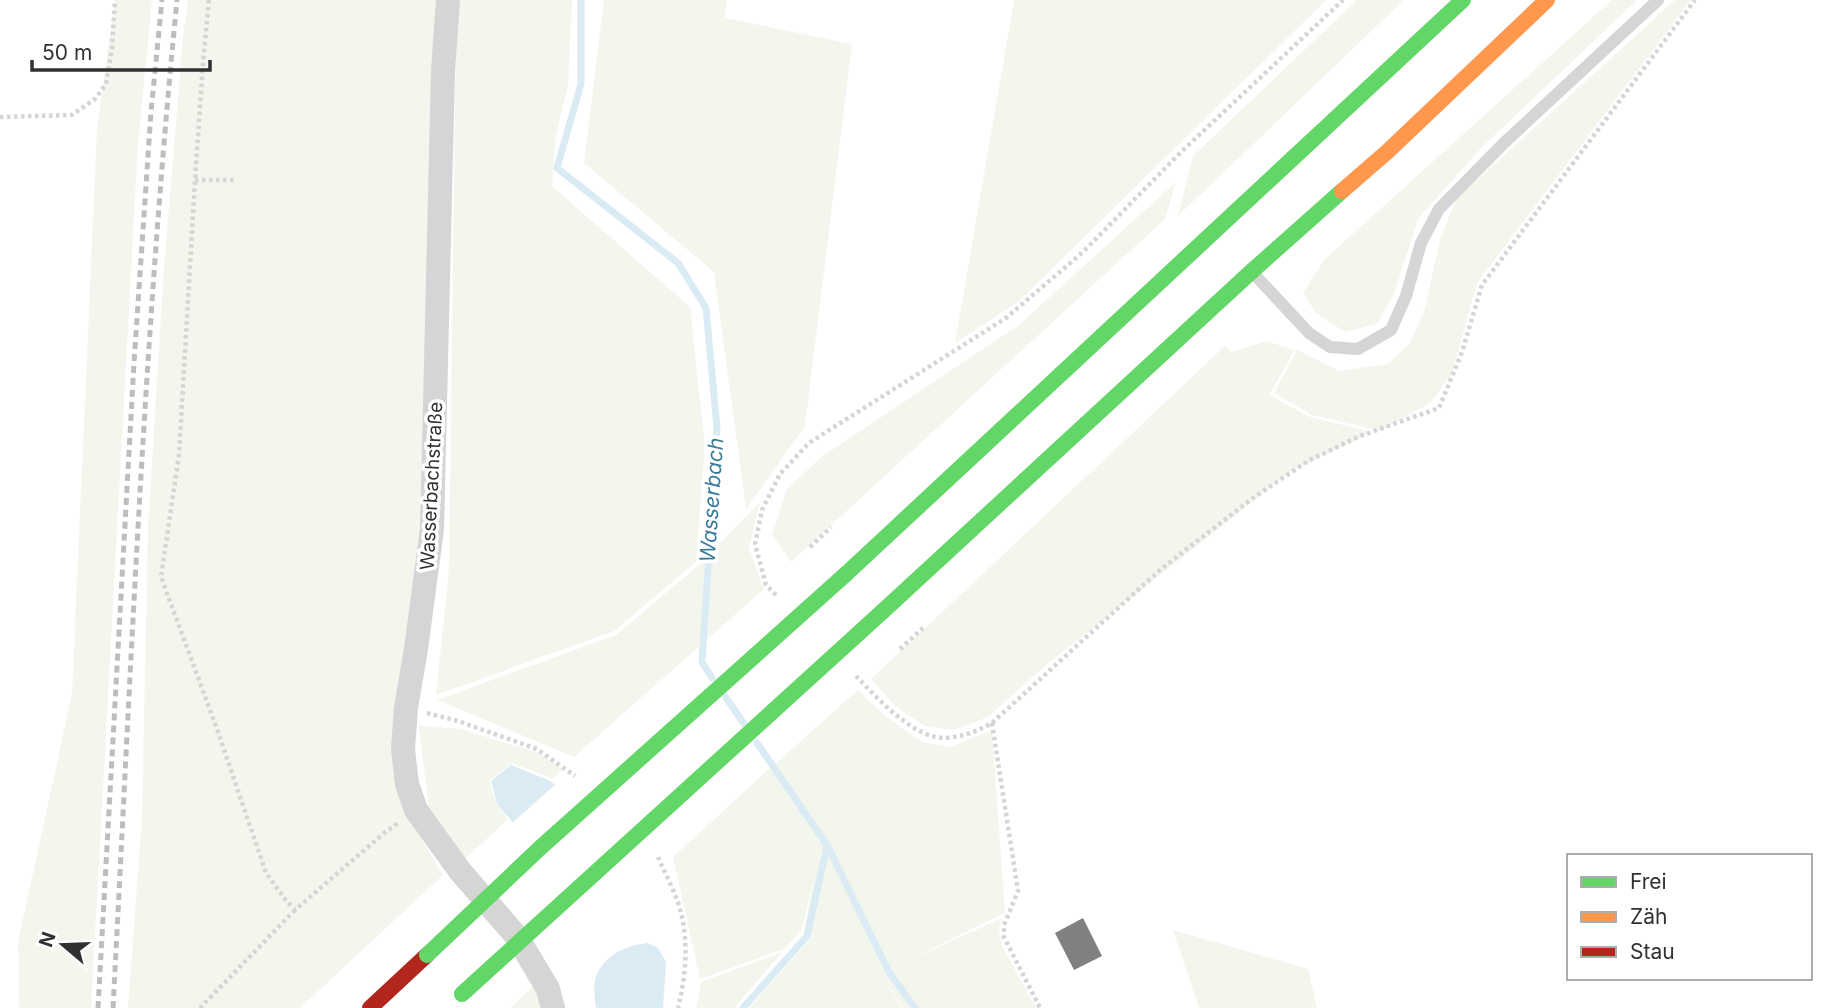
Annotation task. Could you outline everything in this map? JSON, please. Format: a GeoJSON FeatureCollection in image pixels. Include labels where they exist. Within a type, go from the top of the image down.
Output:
{"type":"FeatureCollection","features":[{"type":"Feature","properties":{"kind":"highway"},"geometry":{"type":"LineString","coordinates":[[370,1008],[540,848],[846,574],[1463,0]]}},
{"type":"Feature","properties":{"kind":"highway"},"geometry":{"type":"LineString","coordinates":[[447,1008],[1252,271],[1387,152],[1547,0]]}},
{"type":"Feature","properties":{"kind":"street","name":"Wasserbachstraße"},"geometry":{"type":"LineString","coordinates":[[448,0],[443,71],[432,529],[406,708],[403,749],[407,784],[416,810],[460,871],[517,937],[548,989],[553,1008]]}},
{"type":"Feature","properties":{"kind":"lane"},"geometry":{"type":"LineString","coordinates":[[1252,271],[1308,333],[1330,347],[1358,349],[1391,330],[1406,296],[1421,243],[1439,209],[1504,143],[1658,0]]}},
{"type":"Feature","properties":{"kind":"path"},"geometry":{"type":"LineString","coordinates":[[0,117],[72,115],[95,99],[106,84],[112,48],[115,0]]}},
{"type":"Feature","properties":{"kind":"path"},"geometry":{"type":"LineString","coordinates":[[209,0],[202,63],[179,455],[162,577],[266,873],[295,911]]}},
{"type":"Feature","properties":{"kind":"path"},"geometry":{"type":"LineString","coordinates":[[1308,461],[1360,436],[1439,408],[1462,352],[1482,285],[1695,0]]}},
{"type":"Feature","properties":{"kind":"path"},"geometry":{"type":"LineString","coordinates":[[195,180],[237,180]]}},
{"type":"Feature","properties":{"kind":"path"},"geometry":{"type":"LineString","coordinates":[[810,547],[831,527]]}},
{"type":"Feature","properties":{"kind":"path"},"geometry":{"type":"LineString","coordinates":[[900,649],[923,628]]}},
{"type":"Feature","properties":{"kind":"path"},"geometry":{"type":"LineString","coordinates":[[992,723],[1018,891],[1004,925],[1004,937],[1040,1008]]}},
{"type":"Feature","properties":{"kind":"path"},"geometry":{"type":"LineString","coordinates":[[200,1008],[295,911],[383,834],[416,810]]}},
{"type":"Feature","properties":{"kind":"shaded area"},"geometry":{"type":"Polygon","coordinates":[[[115,0],[152,0],[138,144],[91,1008],[19,1008],[18,942],[72,694],[97,129],[115,0]]]}},
{"type":"Feature","properties":{"kind":"shaded area"},"geometry":{"type":"Polygon","coordinates":[[[188,0],[440,0],[426,490],[410,820],[443,875],[300,1008],[128,1008],[142,816],[148,528],[164,267],[188,0]]]}},
{"type":"Feature","properties":{"kind":"shaded area"},"geometry":{"type":"Polygon","coordinates":[[[459,0],[572,0],[568,85],[555,140],[552,186],[690,307],[705,446],[696,562],[614,631],[436,695],[449,568],[456,29],[459,0]]]}},
{"type":"Feature","properties":{"kind":"shaded area"},"geometry":{"type":"Polygon","coordinates":[[[604,0],[727,0],[725,18],[852,44],[805,426],[746,509],[714,272],[584,163],[604,0]]]}},
{"type":"Feature","properties":{"kind":"shaded area"},"geometry":{"type":"Polygon","coordinates":[[[1014,0],[1326,0],[1018,302],[955,343],[1014,0]]]}},
{"type":"Feature","properties":{"kind":"shaded area"},"geometry":{"type":"Polygon","coordinates":[[[1357,0],[1404,0],[1178,216],[1193,156],[1357,0]]]}},
{"type":"Feature","properties":{"kind":"shaded area"},"geometry":{"type":"Polygon","coordinates":[[[1612,0],[1637,0],[1482,147],[1418,219],[1394,294],[1377,324],[1345,332],[1316,313],[1303,293],[1325,259],[1612,0]]]}},
{"type":"Feature","properties":{"kind":"shaded area"},"geometry":{"type":"Polygon","coordinates":[[[1675,0],[1691,0],[1477,283],[1452,374],[1430,403],[1380,431],[1312,415],[1274,393],[1297,350],[1339,371],[1388,364],[1410,343],[1425,309],[1440,240],[1456,199],[1675,0]]]}},
{"type":"Feature","properties":{"kind":"shaded area"},"geometry":{"type":"Polygon","coordinates":[[[1176,182],[1165,219],[791,562],[772,535],[787,489],[820,458],[1019,325],[1176,182]]]}},
{"type":"Feature","properties":{"kind":"shaded area"},"geometry":{"type":"Polygon","coordinates":[[[1266,341],[1295,350],[1269,395],[1310,417],[1372,432],[1290,472],[1040,670],[988,717],[954,730],[924,726],[895,706],[871,679],[1225,346],[1232,352],[1266,341]]]}},
{"type":"Feature","properties":{"kind":"shaded area"},"geometry":{"type":"Polygon","coordinates":[[[760,502],[749,548],[764,589],[574,757],[437,700],[616,635],[699,565],[760,502]]]}},
{"type":"Feature","properties":{"kind":"shaded area"},"geometry":{"type":"Polygon","coordinates":[[[858,690],[884,715],[922,742],[950,747],[992,730],[1005,913],[898,965],[1002,918],[999,928],[1002,946],[1036,1008],[903,1008],[858,942],[902,1008],[749,1008],[818,930],[801,947],[815,873],[802,930],[784,949],[700,979],[673,857],[771,767],[826,845],[819,856],[830,848],[774,765],[858,690]]]}},
{"type":"Feature","properties":{"kind":"shaded area"},"geometry":{"type":"Polygon","coordinates":[[[419,726],[460,729],[536,752],[563,769],[553,779],[512,763],[489,781],[496,803],[508,819],[465,859],[429,810],[419,726]]]}},
{"type":"Feature","properties":{"kind":"shaded area"},"geometry":{"type":"Polygon","coordinates":[[[511,765],[548,780],[575,797],[514,824],[497,804],[491,781],[511,765]]]}},
{"type":"Feature","properties":{"kind":"shaded area"},"geometry":{"type":"Polygon","coordinates":[[[1173,930],[1308,969],[1317,1008],[1199,1008],[1173,930]]]}},
{"type":"Feature","properties":{"kind":"shaded area"},"geometry":{"type":"Polygon","coordinates":[[[648,943],[658,948],[666,962],[663,1008],[596,1008],[594,983],[603,964],[623,949],[648,943]]]}},
{"type":"Feature","properties":{"kind":"shaded area"},"geometry":{"type":"Polygon","coordinates":[[[782,952],[734,1008],[696,1008],[701,982],[782,952]]]}},
{"type":"Feature","properties":{"kind":"shaded area"},"geometry":{"type":"Polygon","coordinates":[[[537,982],[548,1008],[511,1008],[537,982]]]}},
{"type":"Feature","properties":{"kind":"pier"},"geometry":{"type":"Polygon","coordinates":[[[558,782],[578,794],[593,813],[593,836],[566,856],[536,846],[510,825],[558,782]]]}},
{"type":"Feature","properties":{"kind":"building"},"geometry":{"type":"Polygon","coordinates":[[[1083,918],[1102,956],[1074,970],[1055,933],[1083,918]]]}},
{"type":"Feature","properties":{"kind":"waterway","name":"Wasserbach"},"geometry":{"type":"LineString","coordinates":[[581,0],[581,84],[557,168],[678,263],[706,308],[717,428],[702,662],[712,678]]}},
{"type":"Feature","properties":{"kind":"waterway","name":"Wasserbach"},"geometry":{"type":"LineString","coordinates":[[725,696],[744,724]]}},
{"type":"Feature","properties":{"kind":"waterway","name":"Wasserbach"},"geometry":{"type":"LineString","coordinates":[[757,743],[827,845],[889,972],[915,1008]]}},
{"type":"Feature","properties":{"kind":"waterway"},"geometry":{"type":"LineString","coordinates":[[743,1008],[807,936],[827,846]]}},
{"type":"Feature","properties":{"kind":"railway"},"geometry":{"type":"LineString","coordinates":[[98,1008],[134,363],[151,112],[162,0]]}},
{"type":"Feature","properties":{"kind":"railway"},"geometry":{"type":"LineString","coordinates":[[113,1008],[147,378],[177,0]]}},
{"type":"Feature","properties":{"kind":"traffic: fast"},"geometry":{"type":"LineString","coordinates":[[846,574],[1463,0]]}},
{"type":"Feature","properties":{"kind":"traffic: fast"},"geometry":{"type":"LineString","coordinates":[[882,612],[1342,191]]}},
{"type":"Feature","properties":{"kind":"traffic: fast"},"geometry":{"type":"LineString","coordinates":[[427,955],[540,848],[846,574]]}},
{"type":"Feature","properties":{"kind":"traffic: fast"},"geometry":{"type":"LineString","coordinates":[[462,994],[882,612]]}},
{"type":"Feature","properties":{"kind":"traffic: slow"},"geometry":{"type":"LineString","coordinates":[[1342,191],[1387,152],[1547,0]]}},
{"type":"Feature","properties":{"kind":"traffic: jam"},"geometry":{"type":"LineString","coordinates":[[370,1008],[427,955]]}}]}
